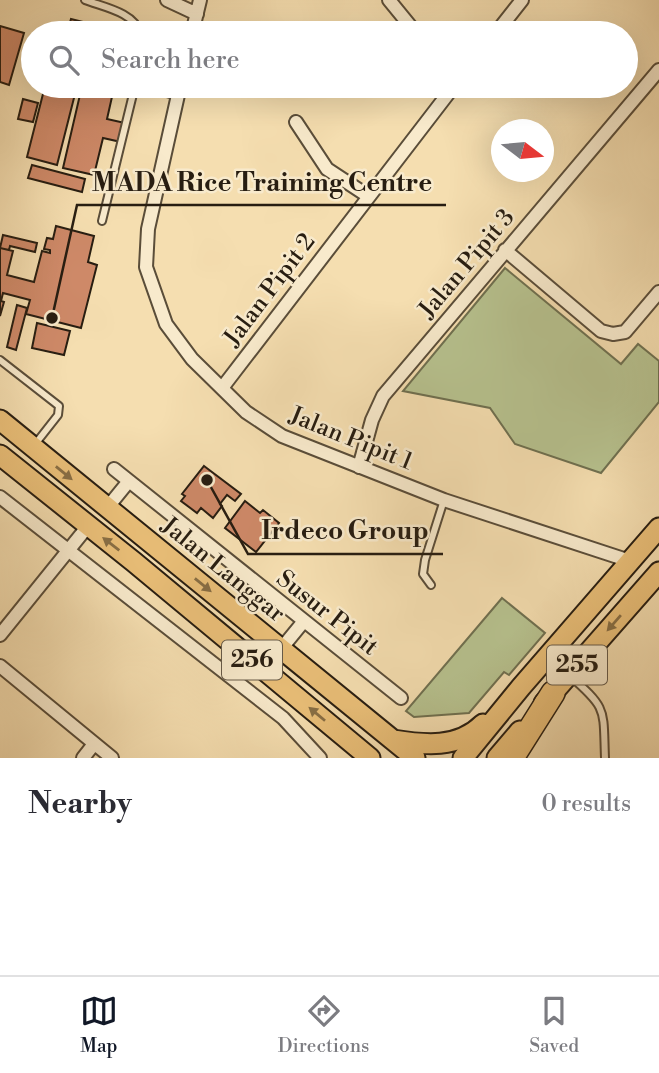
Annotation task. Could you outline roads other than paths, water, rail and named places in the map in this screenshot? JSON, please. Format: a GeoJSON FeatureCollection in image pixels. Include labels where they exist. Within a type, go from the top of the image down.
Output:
{"type":"FeatureCollection","features":[{"type":"Feature","properties":{"kind":"highway"},"geometry":{"type":"LineString","coordinates":[[512,758],[553,693]]}},
{"type":"Feature","properties":{"kind":"main road","name":"Jalan Langgar"},"geometry":{"type":"LineString","coordinates":[[0,420],[415,758]]}},
{"type":"Feature","properties":{"kind":"main road","name":"Jalan Langgar"},"geometry":{"type":"LineString","coordinates":[[0,455],[78,533],[370,758]]}},
{"type":"Feature","properties":{"kind":"main road"},"geometry":{"type":"LineString","coordinates":[[78,533],[95,512],[91,495]]}},
{"type":"Feature","properties":{"kind":"main road","name":"255"},"geometry":{"type":"LineString","coordinates":[[463,758],[520,687],[643,550],[659,528]]}},
{"type":"Feature","properties":{"kind":"main road","name":"255"},"geometry":{"type":"LineString","coordinates":[[497,758],[659,572]]}},
{"type":"Feature","properties":{"kind":"main road"},"geometry":{"type":"LineString","coordinates":[[392,740],[426,745],[467,737],[520,687]]}},
{"type":"Feature","properties":{"kind":"street"},"geometry":{"type":"LineString","coordinates":[[167,0],[197,14]]}},
{"type":"Feature","properties":{"kind":"street"},"geometry":{"type":"LineString","coordinates":[[195,21],[200,0]]}},
{"type":"Feature","properties":{"kind":"street"},"geometry":{"type":"LineString","coordinates":[[389,0],[406,21]]}},
{"type":"Feature","properties":{"kind":"street"},"geometry":{"type":"LineString","coordinates":[[505,21],[522,0]]}},
{"type":"Feature","properties":{"kind":"street","name":"Jalan Pipit 3"},"geometry":{"type":"LineString","coordinates":[[638,95],[659,70]]}},
{"type":"Feature","properties":{"kind":"street","name":"Jalan Pipit 1"},"geometry":{"type":"LineString","coordinates":[[176,98],[148,229],[146,267],[166,324],[192,359],[246,412],[282,436],[444,500],[643,550]]}},
{"type":"Feature","properties":{"kind":"street","name":"Jalan Pipit 2"},"geometry":{"type":"LineString","coordinates":[[222,388],[445,98]]}},
{"type":"Feature","properties":{"kind":"street","name":"Jalan Pipit 3"},"geometry":{"type":"LineString","coordinates":[[359,467],[372,420],[383,396],[635,98]]}},
{"type":"Feature","properties":{"kind":"street"},"geometry":{"type":"LineString","coordinates":[[296,122],[327,169],[368,196]]}},
{"type":"Feature","properties":{"kind":"street"},"geometry":{"type":"LineString","coordinates":[[505,250],[601,331],[613,334],[625,332],[659,292]]}},
{"type":"Feature","properties":{"kind":"street","name":"Susur Pipit"},"geometry":{"type":"LineString","coordinates":[[114,469],[401,698]]}},
{"type":"Feature","properties":{"kind":"street"},"geometry":{"type":"LineString","coordinates":[[107,508],[129,481]]}},
{"type":"Feature","properties":{"kind":"street"},"geometry":{"type":"LineString","coordinates":[[0,496],[78,533],[283,719],[320,758]]}},
{"type":"Feature","properties":{"kind":"street"},"geometry":{"type":"LineString","coordinates":[[0,635],[78,533]]}},
{"type":"Feature","properties":{"kind":"street"},"geometry":{"type":"LineString","coordinates":[[281,649],[303,621]]}},
{"type":"Feature","properties":{"kind":"street"},"geometry":{"type":"LineString","coordinates":[[0,666],[112,758]]}},
{"type":"Feature","properties":{"kind":"street"},"geometry":{"type":"LineString","coordinates":[[83,758],[94,744]]}},
{"type":"Feature","properties":{"kind":"lane"},"geometry":{"type":"LineString","coordinates":[[85,0],[131,21]]}},
{"type":"Feature","properties":{"kind":"lane"},"geometry":{"type":"LineString","coordinates":[[102,221],[132,98]]}},
{"type":"Feature","properties":{"kind":"lane"},"geometry":{"type":"LineString","coordinates":[[0,360],[59,406],[58,415],[33,447]]}},
{"type":"Feature","properties":{"kind":"lane"},"geometry":{"type":"LineString","coordinates":[[431,585],[423,574],[425,560],[444,500]]}},
{"type":"Feature","properties":{"kind":"lane"},"geometry":{"type":"LineString","coordinates":[[569,675],[601,706],[605,758]]}},
{"type":"Feature","properties":{"kind":"place","name":"MADA Rice Training Centre"},"geometry":{"type":"Point","coordinates":[52,318]}},
{"type":"Feature","properties":{"kind":"place","name":"Irdeco Group"},"geometry":{"type":"Point","coordinates":[207,480]}}]}
